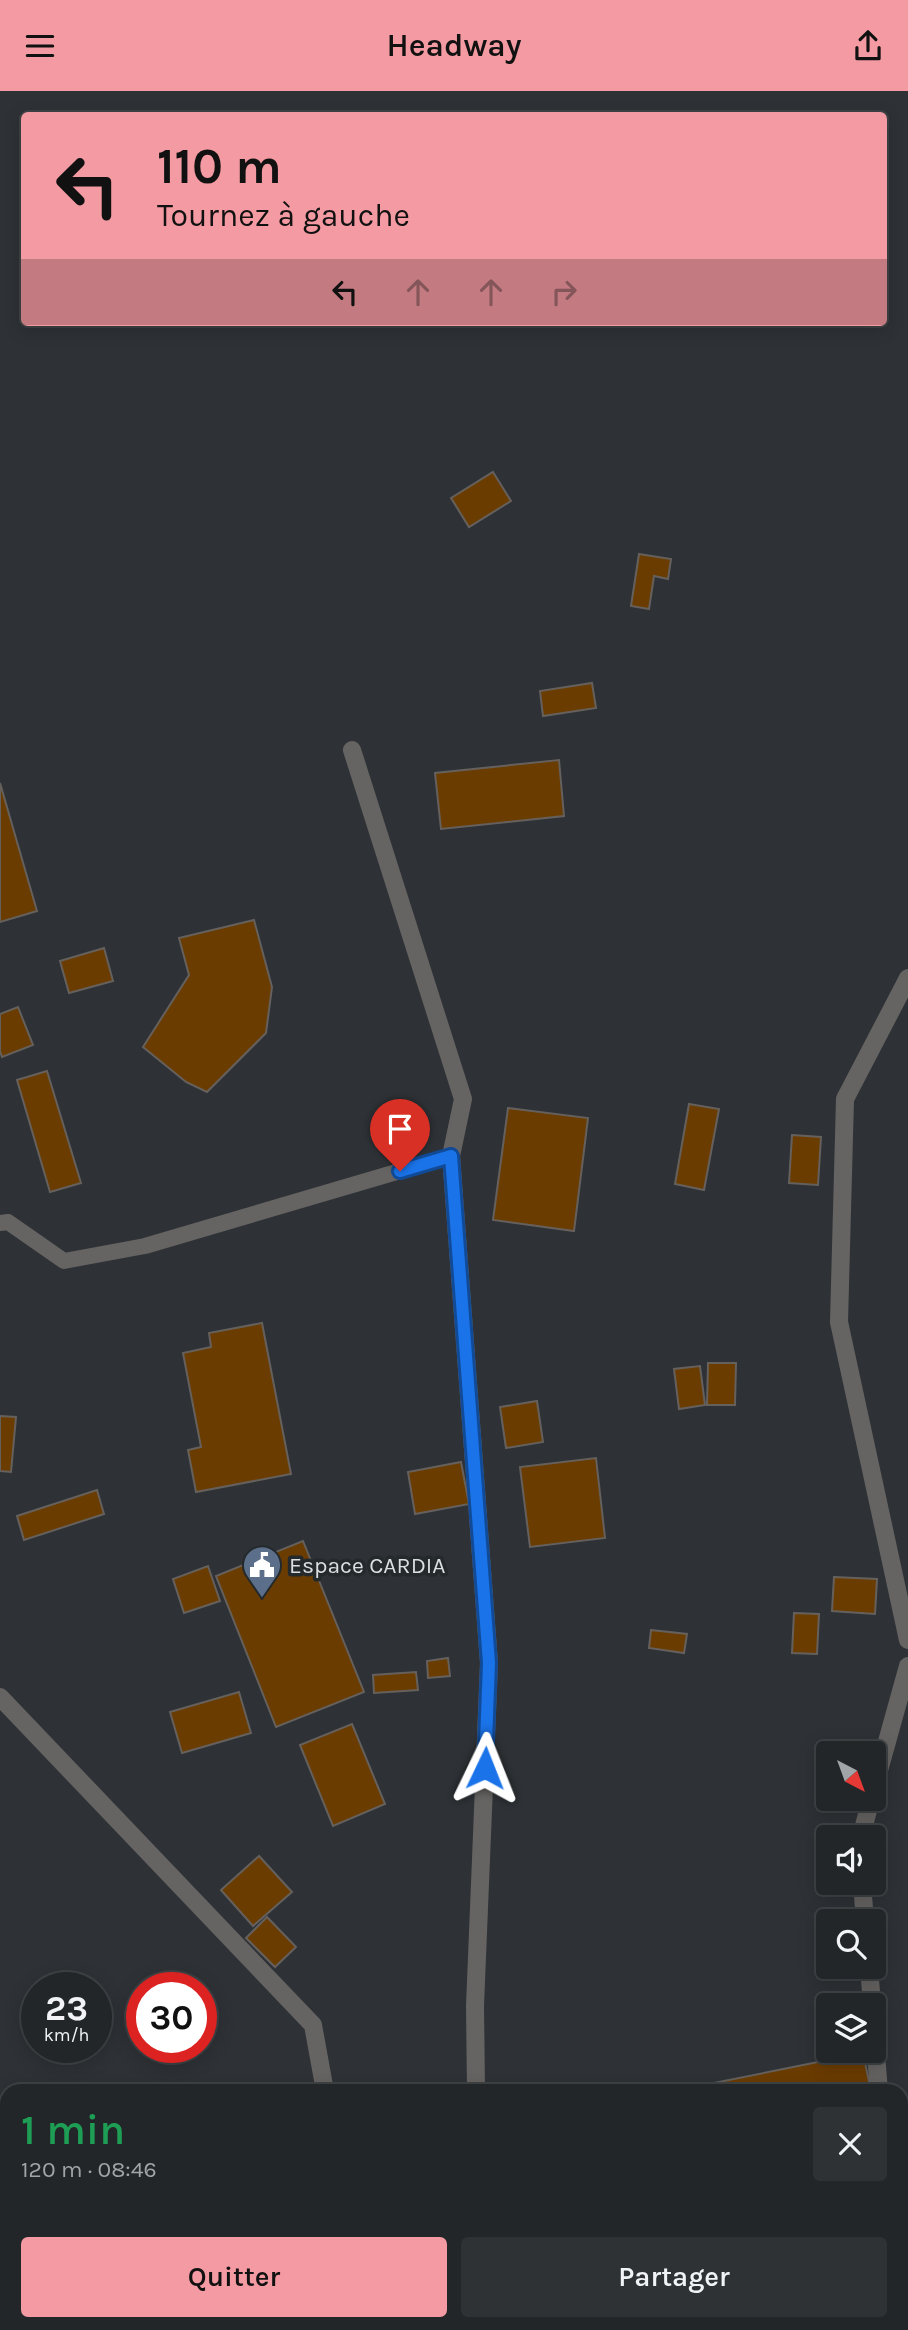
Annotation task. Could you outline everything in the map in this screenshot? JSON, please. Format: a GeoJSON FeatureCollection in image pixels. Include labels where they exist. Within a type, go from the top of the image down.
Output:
{"type":"FeatureCollection","features":[{"type":"Feature","properties":{"kind":"street"},"geometry":{"type":"LineString","coordinates":[[352,750],[463,1100],[451,1156],[489,1663],[475,2006],[476,2084]]}},
{"type":"Feature","properties":{"kind":"street"},"geometry":{"type":"LineString","coordinates":[[908,978],[845,1099],[839,1322],[908,1640]]}},
{"type":"Feature","properties":{"kind":"street"},"geometry":{"type":"LineString","coordinates":[[886,1745],[908,1666]]}},
{"type":"Feature","properties":{"kind":"street"},"geometry":{"type":"LineString","coordinates":[[0,1697],[313,2025],[324,2084]]}},
{"type":"Feature","properties":{"kind":"street"},"geometry":{"type":"LineString","coordinates":[[877,2063],[878,2084]]}},
{"type":"Feature","properties":{"kind":"lane"},"geometry":{"type":"LineString","coordinates":[[0,1223],[8,1222],[64,1261],[145,1246],[451,1156]]}},
{"type":"Feature","properties":{"kind":"building"},"geometry":{"type":"Polygon","coordinates":[[[493,472],[511,501],[469,527],[451,498],[493,472]]]}},
{"type":"Feature","properties":{"kind":"building"},"geometry":{"type":"Polygon","coordinates":[[[639,554],[671,559],[668,579],[654,576],[649,609],[631,606],[639,554]]]}},
{"type":"Feature","properties":{"kind":"building"},"geometry":{"type":"Polygon","coordinates":[[[592,683],[596,708],[543,716],[540,691],[592,683]]]}},
{"type":"Feature","properties":{"kind":"building"},"geometry":{"type":"Polygon","coordinates":[[[559,760],[564,816],[441,829],[435,773],[559,760]]]}},
{"type":"Feature","properties":{"kind":"building"},"geometry":{"type":"Polygon","coordinates":[[[0,783],[37,911],[0,922],[0,783]]]}},
{"type":"Feature","properties":{"kind":"building"},"geometry":{"type":"Polygon","coordinates":[[[254,920],[272,987],[266,1033],[207,1092],[186,1082],[143,1047],[189,975],[179,938],[254,920]]]}},
{"type":"Feature","properties":{"kind":"building"},"geometry":{"type":"Polygon","coordinates":[[[104,948],[113,981],[69,993],[60,961],[104,948]]]}},
{"type":"Feature","properties":{"kind":"building"},"geometry":{"type":"Polygon","coordinates":[[[18,1007],[33,1045],[2,1057],[0,1014],[18,1007]]]}},
{"type":"Feature","properties":{"kind":"building"},"geometry":{"type":"Polygon","coordinates":[[[47,1071],[81,1183],[50,1192],[17,1080],[47,1071]]]}},
{"type":"Feature","properties":{"kind":"building"},"geometry":{"type":"Polygon","coordinates":[[[689,1104],[719,1109],[704,1190],[675,1184],[689,1104]]]}},
{"type":"Feature","properties":{"kind":"building"},"geometry":{"type":"Polygon","coordinates":[[[508,1108],[588,1118],[574,1231],[493,1220],[508,1108]]]}},
{"type":"Feature","properties":{"kind":"building"},"geometry":{"type":"Polygon","coordinates":[[[792,1135],[821,1137],[818,1185],[789,1183],[792,1135]]]}},
{"type":"Feature","properties":{"kind":"building"},"geometry":{"type":"Polygon","coordinates":[[[262,1323],[291,1474],[196,1492],[188,1450],[201,1447],[183,1353],[211,1347],[209,1333],[262,1323]]]}},
{"type":"Feature","properties":{"kind":"building"},"geometry":{"type":"Polygon","coordinates":[[[708,1363],[736,1363],[735,1405],[707,1405],[708,1363]]]}},
{"type":"Feature","properties":{"kind":"building"},"geometry":{"type":"Polygon","coordinates":[[[700,1366],[705,1405],[679,1409],[674,1369],[700,1366]]]}},
{"type":"Feature","properties":{"kind":"building"},"geometry":{"type":"Polygon","coordinates":[[[537,1401],[543,1442],[506,1448],[500,1407],[537,1401]]]}},
{"type":"Feature","properties":{"kind":"building"},"geometry":{"type":"Polygon","coordinates":[[[0,1416],[16,1417],[11,1472],[0,1471],[0,1416]]]}},
{"type":"Feature","properties":{"kind":"building"},"geometry":{"type":"Polygon","coordinates":[[[596,1458],[605,1538],[530,1547],[520,1467],[596,1458]]]}},
{"type":"Feature","properties":{"kind":"building"},"geometry":{"type":"Polygon","coordinates":[[[461,1462],[469,1504],[415,1514],[408,1472],[461,1462]]]}},
{"type":"Feature","properties":{"kind":"building"},"geometry":{"type":"Polygon","coordinates":[[[97,1490],[104,1514],[24,1540],[17,1516],[97,1490]]]}},
{"type":"Feature","properties":{"kind":"building"},"geometry":{"type":"Polygon","coordinates":[[[303,1541],[364,1692],[276,1727],[216,1576],[303,1541]]]}},
{"type":"Feature","properties":{"kind":"building"},"geometry":{"type":"Polygon","coordinates":[[[208,1566],[220,1601],[184,1613],[173,1579],[208,1566]]]}},
{"type":"Feature","properties":{"kind":"building"},"geometry":{"type":"Polygon","coordinates":[[[834,1577],[877,1579],[875,1614],[832,1611],[834,1577]]]}},
{"type":"Feature","properties":{"kind":"building"},"geometry":{"type":"Polygon","coordinates":[[[794,1613],[819,1614],[817,1654],[792,1653],[794,1613]]]}},
{"type":"Feature","properties":{"kind":"building"},"geometry":{"type":"Polygon","coordinates":[[[651,1630],[687,1634],[684,1653],[649,1648],[651,1630]]]}},
{"type":"Feature","properties":{"kind":"building"},"geometry":{"type":"Polygon","coordinates":[[[448,1658],[450,1676],[428,1678],[427,1661],[448,1658]]]}},
{"type":"Feature","properties":{"kind":"building"},"geometry":{"type":"Polygon","coordinates":[[[416,1672],[418,1690],[374,1693],[373,1675],[416,1672]]]}},
{"type":"Feature","properties":{"kind":"building"},"geometry":{"type":"Polygon","coordinates":[[[239,1692],[251,1733],[182,1753],[170,1712],[239,1692]]]}},
{"type":"Feature","properties":{"kind":"building"},"geometry":{"type":"Polygon","coordinates":[[[352,1724],[385,1804],[333,1826],[300,1745],[352,1724]]]}},
{"type":"Feature","properties":{"kind":"building"},"geometry":{"type":"Polygon","coordinates":[[[259,1856],[292,1892],[253,1926],[221,1890],[259,1856]]]}},
{"type":"Feature","properties":{"kind":"building"},"geometry":{"type":"Polygon","coordinates":[[[267,1917],[296,1947],[275,1967],[246,1938],[267,1917]]]}},
{"type":"Feature","properties":{"kind":"building"},"geometry":{"type":"Polygon","coordinates":[[[816,2062],[865,2063],[870,2084],[709,2084],[816,2062]]]}},
{"type":"Feature","properties":{"kind":"place","name":"Espace CARDIA"},"geometry":{"type":"Point","coordinates":[262,1599]}},
{"type":"Feature","properties":{"kind":"route"},"geometry":{"type":"LineString","coordinates":[[400,1171],[451,1156],[489,1663],[485,1768]]}}]}
